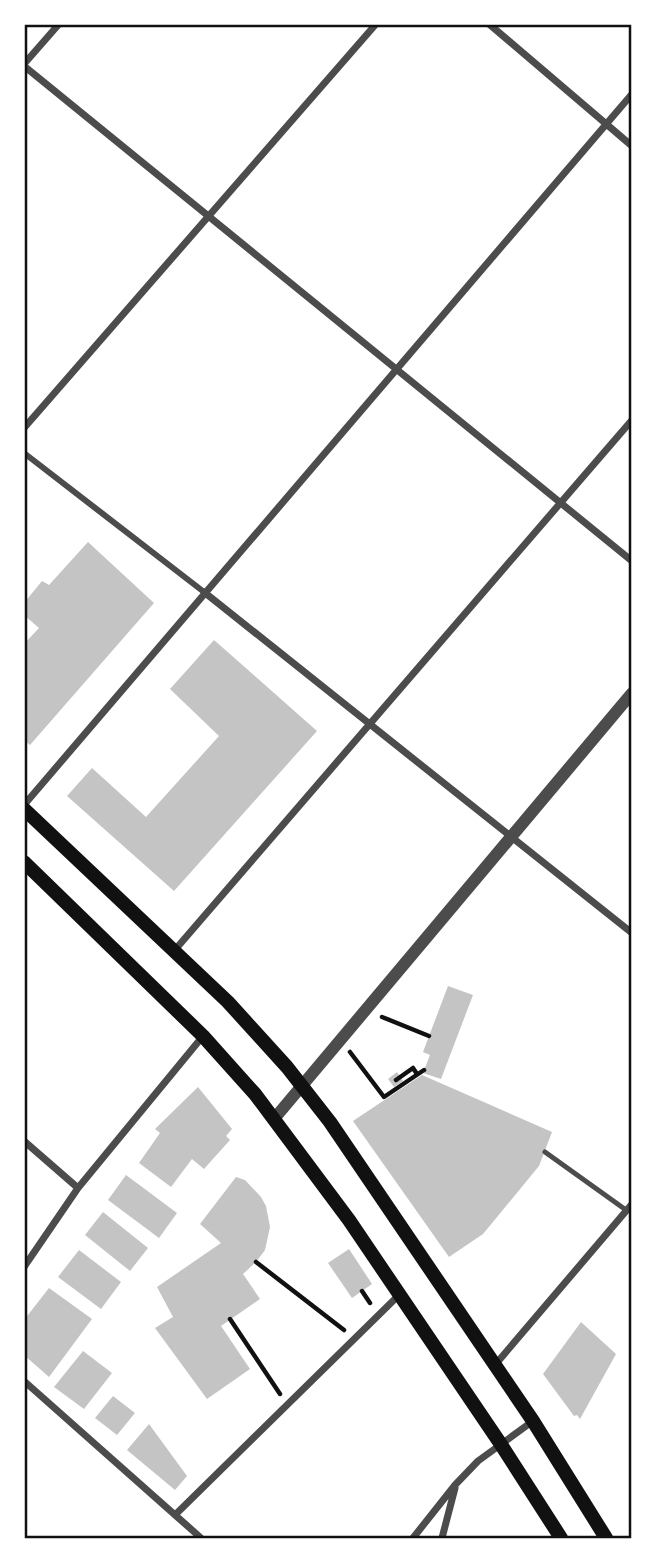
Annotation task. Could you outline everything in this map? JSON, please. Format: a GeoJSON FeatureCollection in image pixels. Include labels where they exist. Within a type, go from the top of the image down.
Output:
{"type":"FeatureCollection","features":[{"type":"Feature","properties":{"kind":"main road"},"geometry":{"type":"LineString","coordinates":[[24,807],[228,1002],[302,1085],[330,1122],[533,1421],[606,1538]]}},
{"type":"Feature","properties":{"kind":"main road"},"geometry":{"type":"LineString","coordinates":[[24,862],[204,1036],[274,1119],[334,1199],[500,1443],[561,1538]]}},
{"type":"Feature","properties":{"kind":"street"},"geometry":{"type":"LineString","coordinates":[[59,24],[24,65],[632,561]]}},
{"type":"Feature","properties":{"kind":"street"},"geometry":{"type":"LineString","coordinates":[[24,428],[376,24]]}},
{"type":"Feature","properties":{"kind":"street"},"geometry":{"type":"LineString","coordinates":[[489,24],[632,146]]}},
{"type":"Feature","properties":{"kind":"street"},"geometry":{"type":"LineString","coordinates":[[24,807],[204,592],[632,94]]}},
{"type":"Feature","properties":{"kind":"street"},"geometry":{"type":"LineString","coordinates":[[173,951],[632,420]]}},
{"type":"Feature","properties":{"kind":"street"},"geometry":{"type":"LineString","coordinates":[[24,453],[204,592],[632,933]]}},
{"type":"Feature","properties":{"kind":"street"},"geometry":{"type":"LineString","coordinates":[[274,1119],[632,693]]}},
{"type":"Feature","properties":{"kind":"street"},"geometry":{"type":"LineString","coordinates":[[24,1267],[78,1188],[204,1036]]}},
{"type":"Feature","properties":{"kind":"street"},"geometry":{"type":"LineString","coordinates":[[24,1141],[78,1188]]}},
{"type":"Feature","properties":{"kind":"street"},"geometry":{"type":"LineString","coordinates":[[495,1366],[629,1207]]}},
{"type":"Feature","properties":{"kind":"street"},"geometry":{"type":"LineString","coordinates":[[176,1514],[399,1295]]}},
{"type":"Feature","properties":{"kind":"street"},"geometry":{"type":"LineString","coordinates":[[24,1381],[201,1538]]}},
{"type":"Feature","properties":{"kind":"street"},"geometry":{"type":"LineString","coordinates":[[413,1538],[478,1461],[533,1421]]}},
{"type":"Feature","properties":{"kind":"street"},"geometry":{"type":"LineString","coordinates":[[442,1538],[455,1485]]}},
{"type":"Feature","properties":{"kind":"lane"},"geometry":{"type":"LineString","coordinates":[[544,1152],[629,1207]]}},
{"type":"Feature","properties":{"kind":"path"},"geometry":{"type":"LineString","coordinates":[[364,1011],[429,1036]]}},
{"type":"Feature","properties":{"kind":"path"},"geometry":{"type":"LineString","coordinates":[[340,1039],[384,1097],[424,1070]]}},
{"type":"Feature","properties":{"kind":"path"},"geometry":{"type":"LineString","coordinates":[[396,1080],[413,1068],[417,1074]]}},
{"type":"Feature","properties":{"kind":"path"},"geometry":{"type":"LineString","coordinates":[[256,1262],[355,1339]]}},
{"type":"Feature","properties":{"kind":"path"},"geometry":{"type":"LineString","coordinates":[[230,1319],[287,1405]]}},
{"type":"Feature","properties":{"kind":"building"},"geometry":{"type":"Polygon","coordinates":[[[88,542],[154,603],[30,745],[24,740],[24,644],[39,628],[24,615],[24,603],[42,581],[49,585],[88,542]]]}},
{"type":"Feature","properties":{"kind":"building"},"geometry":{"type":"Polygon","coordinates":[[[214,640],[317,731],[174,891],[67,796],[92,768],[146,817],[219,736],[170,689],[214,640]]]}},
{"type":"Feature","properties":{"kind":"building"},"geometry":{"type":"Polygon","coordinates":[[[448,986],[473,995],[441,1079],[423,1073],[430,1055],[423,1052],[448,986]]]}},
{"type":"Feature","properties":{"kind":"building"},"geometry":{"type":"Polygon","coordinates":[[[397,1072],[403,1081],[394,1087],[388,1079],[397,1072]]]}},
{"type":"Feature","properties":{"kind":"building"},"geometry":{"type":"Polygon","coordinates":[[[422,1075],[552,1132],[539,1166],[483,1234],[449,1257],[353,1121],[422,1075]]]}},
{"type":"Feature","properties":{"kind":"building"},"geometry":{"type":"Polygon","coordinates":[[[198,1087],[232,1129],[226,1136],[230,1140],[204,1169],[192,1159],[171,1187],[139,1163],[160,1133],[155,1129],[198,1087]]]}},
{"type":"Feature","properties":{"kind":"building"},"geometry":{"type":"Polygon","coordinates":[[[126,1175],[177,1213],[159,1238],[108,1200],[126,1175]]]}},
{"type":"Feature","properties":{"kind":"building"},"geometry":{"type":"Polygon","coordinates":[[[236,1177],[245,1180],[261,1197],[266,1206],[270,1227],[265,1250],[243,1274],[260,1299],[221,1326],[250,1369],[207,1399],[155,1328],[173,1317],[157,1287],[221,1243],[200,1224],[236,1177]]]}},
{"type":"Feature","properties":{"kind":"building"},"geometry":{"type":"Polygon","coordinates":[[[103,1212],[148,1248],[130,1271],[85,1235],[103,1212]]]}},
{"type":"Feature","properties":{"kind":"building"},"geometry":{"type":"Polygon","coordinates":[[[349,1249],[372,1284],[352,1298],[328,1263],[349,1249]]]}},
{"type":"Feature","properties":{"kind":"building"},"geometry":{"type":"Polygon","coordinates":[[[79,1250],[121,1282],[101,1309],[58,1277],[79,1250]]]}},
{"type":"Feature","properties":{"kind":"building"},"geometry":{"type":"Polygon","coordinates":[[[49,1288],[92,1319],[49,1377],[24,1355],[24,1320],[49,1288]]]}},
{"type":"Feature","properties":{"kind":"building"},"geometry":{"type":"Polygon","coordinates":[[[581,1322],[616,1354],[580,1419],[577,1415],[574,1416],[543,1374],[581,1322]]]}},
{"type":"Feature","properties":{"kind":"building"},"geometry":{"type":"Polygon","coordinates":[[[83,1351],[112,1373],[84,1409],[54,1387],[83,1351]]]}},
{"type":"Feature","properties":{"kind":"building"},"geometry":{"type":"Polygon","coordinates":[[[113,1396],[135,1413],[117,1435],[95,1418],[113,1396]]]}},
{"type":"Feature","properties":{"kind":"building"},"geometry":{"type":"Polygon","coordinates":[[[149,1424],[187,1476],[175,1490],[127,1450],[149,1424]]]}}]}
